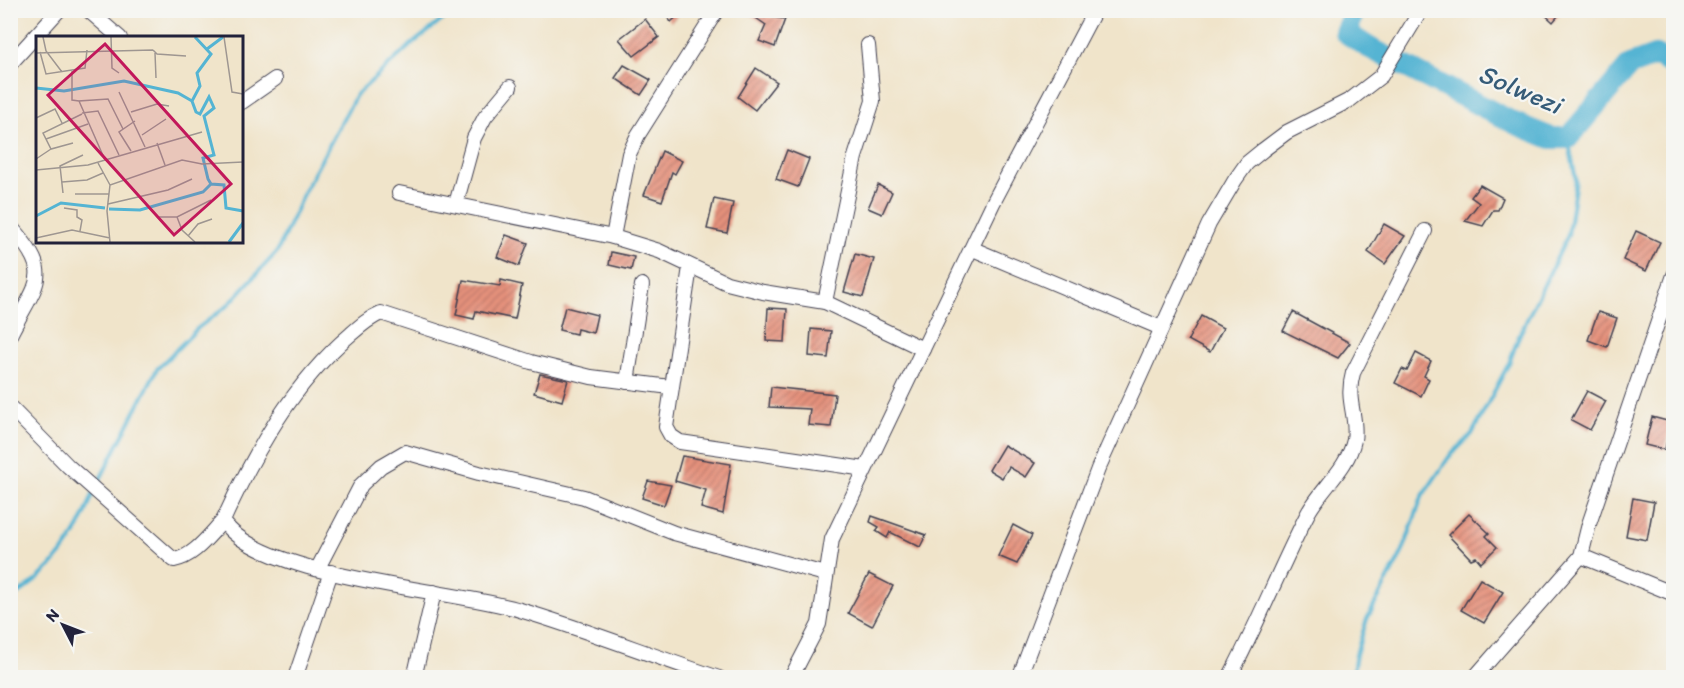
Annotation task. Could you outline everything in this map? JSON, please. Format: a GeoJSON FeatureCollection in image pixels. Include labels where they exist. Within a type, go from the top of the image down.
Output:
{"type":"FeatureCollection","features":[{"type":"Feature","properties":{"kind":"street"},"geometry":{"type":"LineString","coordinates":[[10,64],[60,10]]}},
{"type":"Feature","properties":{"kind":"street"},"geometry":{"type":"LineString","coordinates":[[88,10],[118,36]]}},
{"type":"Feature","properties":{"kind":"street"},"geometry":{"type":"LineString","coordinates":[[613,237],[629,154],[638,135],[717,10]]}},
{"type":"Feature","properties":{"kind":"street"},"geometry":{"type":"LineString","coordinates":[[792,678],[819,624],[832,539],[973,249],[993,203],[1095,10]]}},
{"type":"Feature","properties":{"kind":"street"},"geometry":{"type":"LineString","coordinates":[[1019,678],[1098,469],[1209,224],[1247,163],[1287,132],[1350,100],[1381,76],[1420,10]]}},
{"type":"Feature","properties":{"kind":"street"},"geometry":{"type":"LineString","coordinates":[[825,302],[855,157],[873,101],[868,45]]}},
{"type":"Feature","properties":{"kind":"street"},"geometry":{"type":"LineString","coordinates":[[243,101],[275,79]]}},
{"type":"Feature","properties":{"kind":"street"},"geometry":{"type":"LineString","coordinates":[[456,204],[474,138],[485,117],[510,87]]}},
{"type":"Feature","properties":{"kind":"street"},"geometry":{"type":"LineString","coordinates":[[399,193],[613,237],[659,250],[727,283],[825,302],[923,349]]}},
{"type":"Feature","properties":{"kind":"street"},"geometry":{"type":"LineString","coordinates":[[10,226],[28,246],[39,266],[36,285],[10,335]]}},
{"type":"Feature","properties":{"kind":"street"},"geometry":{"type":"LineString","coordinates":[[1229,678],[1308,513],[1346,459],[1354,441],[1355,424],[1348,389],[1353,373],[1425,231]]}},
{"type":"Feature","properties":{"kind":"street"},"geometry":{"type":"LineString","coordinates":[[973,249],[1161,328]]}},
{"type":"Feature","properties":{"kind":"street"},"geometry":{"type":"LineString","coordinates":[[690,267],[670,387],[666,427],[671,436],[680,442],[865,469]]}},
{"type":"Feature","properties":{"kind":"street"},"geometry":{"type":"LineString","coordinates":[[1474,678],[1581,556],[1589,524],[1674,275]]}},
{"type":"Feature","properties":{"kind":"street"},"geometry":{"type":"LineString","coordinates":[[627,382],[642,285]]}},
{"type":"Feature","properties":{"kind":"street"},"geometry":{"type":"LineString","coordinates":[[10,407],[68,466],[174,560],[184,558],[192,552],[223,521],[257,453],[301,386],[329,352],[371,317],[381,313],[531,362],[591,377],[670,387]]}},
{"type":"Feature","properties":{"kind":"street"},"geometry":{"type":"LineString","coordinates":[[295,678],[324,570],[361,485],[381,466],[405,452],[479,473],[584,497],[674,533],[825,574]]}},
{"type":"Feature","properties":{"kind":"street"},"geometry":{"type":"LineString","coordinates":[[223,521],[230,531],[245,543],[281,558],[324,570],[519,609],[718,678]]}},
{"type":"Feature","properties":{"kind":"street"},"geometry":{"type":"LineString","coordinates":[[1581,556],[1674,594]]}},
{"type":"Feature","properties":{"kind":"street"},"geometry":{"type":"LineString","coordinates":[[414,678],[434,592]]}},
{"type":"Feature","properties":{"kind":"building"},"geometry":{"type":"Polygon","coordinates":[[[661,10],[684,10],[671,22],[661,10]]]}},
{"type":"Feature","properties":{"kind":"building"},"geometry":{"type":"Polygon","coordinates":[[[1540,10],[1563,10],[1553,22],[1540,10]]]}},
{"type":"Feature","properties":{"kind":"building"},"geometry":{"type":"Polygon","coordinates":[[[750,14],[785,19],[775,47],[759,41],[766,25],[750,14]]]}},
{"type":"Feature","properties":{"kind":"building"},"geometry":{"type":"Polygon","coordinates":[[[645,19],[659,37],[634,56],[619,39],[645,19]]]}},
{"type":"Feature","properties":{"kind":"building"},"geometry":{"type":"Polygon","coordinates":[[[624,65],[651,80],[641,95],[615,78],[624,65]]]}},
{"type":"Feature","properties":{"kind":"building"},"geometry":{"type":"Polygon","coordinates":[[[756,68],[777,82],[755,110],[738,97],[756,68]]]}},
{"type":"Feature","properties":{"kind":"building"},"geometry":{"type":"Polygon","coordinates":[[[787,150],[809,159],[798,187],[776,179],[787,150]]]}},
{"type":"Feature","properties":{"kind":"building"},"geometry":{"type":"Polygon","coordinates":[[[662,151],[682,161],[675,174],[672,172],[662,201],[644,195],[662,151]]]}},
{"type":"Feature","properties":{"kind":"building"},"geometry":{"type":"Polygon","coordinates":[[[878,185],[892,192],[882,214],[868,208],[878,185]]]}},
{"type":"Feature","properties":{"kind":"building"},"geometry":{"type":"Polygon","coordinates":[[[1480,185],[1503,198],[1498,210],[1493,210],[1483,226],[1465,221],[1479,203],[1471,197],[1480,185]]]}},
{"type":"Feature","properties":{"kind":"building"},"geometry":{"type":"Polygon","coordinates":[[[714,199],[733,203],[727,233],[707,229],[714,199]]]}},
{"type":"Feature","properties":{"kind":"building"},"geometry":{"type":"Polygon","coordinates":[[[1384,224],[1405,236],[1385,264],[1368,252],[1384,224]]]}},
{"type":"Feature","properties":{"kind":"building"},"geometry":{"type":"Polygon","coordinates":[[[1636,231],[1660,242],[1646,271],[1623,260],[1636,231]]]}},
{"type":"Feature","properties":{"kind":"building"},"geometry":{"type":"Polygon","coordinates":[[[506,235],[528,243],[519,266],[497,257],[506,235]]]}},
{"type":"Feature","properties":{"kind":"building"},"geometry":{"type":"Polygon","coordinates":[[[611,252],[634,257],[631,270],[609,265],[611,252]]]}},
{"type":"Feature","properties":{"kind":"building"},"geometry":{"type":"Polygon","coordinates":[[[855,254],[874,259],[863,297],[844,292],[855,254]]]}},
{"type":"Feature","properties":{"kind":"building"},"geometry":{"type":"Polygon","coordinates":[[[463,280],[500,286],[501,280],[522,285],[515,319],[476,311],[474,319],[456,315],[463,280]]]}},
{"type":"Feature","properties":{"kind":"building"},"geometry":{"type":"Polygon","coordinates":[[[565,307],[597,315],[593,333],[577,329],[576,334],[559,330],[565,307]]]}},
{"type":"Feature","properties":{"kind":"building"},"geometry":{"type":"Polygon","coordinates":[[[768,308],[787,309],[785,342],[766,341],[768,308]]]}},
{"type":"Feature","properties":{"kind":"building"},"geometry":{"type":"Polygon","coordinates":[[[1293,312],[1350,343],[1338,358],[1283,331],[1293,312]]]}},
{"type":"Feature","properties":{"kind":"building"},"geometry":{"type":"Polygon","coordinates":[[[1598,312],[1617,318],[1607,347],[1588,340],[1598,312]]]}},
{"type":"Feature","properties":{"kind":"building"},"geometry":{"type":"Polygon","coordinates":[[[1201,316],[1223,328],[1210,352],[1188,340],[1201,316]]]}},
{"type":"Feature","properties":{"kind":"building"},"geometry":{"type":"Polygon","coordinates":[[[811,329],[831,331],[828,358],[809,356],[811,329]]]}},
{"type":"Feature","properties":{"kind":"building"},"geometry":{"type":"Polygon","coordinates":[[[1416,353],[1431,361],[1424,376],[1429,379],[1421,396],[1395,383],[1402,369],[1407,371],[1416,353]]]}},
{"type":"Feature","properties":{"kind":"building"},"geometry":{"type":"Polygon","coordinates":[[[540,374],[568,380],[562,401],[534,393],[540,374]]]}},
{"type":"Feature","properties":{"kind":"building"},"geometry":{"type":"Polygon","coordinates":[[[771,387],[835,394],[831,427],[808,425],[810,409],[769,407],[771,387]]]}},
{"type":"Feature","properties":{"kind":"building"},"geometry":{"type":"Polygon","coordinates":[[[1587,391],[1606,401],[1590,430],[1571,420],[1587,391]]]}},
{"type":"Feature","properties":{"kind":"building"},"geometry":{"type":"Polygon","coordinates":[[[1652,417],[1671,422],[1665,450],[1645,445],[1652,417]]]}},
{"type":"Feature","properties":{"kind":"building"},"geometry":{"type":"Polygon","coordinates":[[[1004,445],[1035,463],[1026,477],[1009,467],[1002,478],[989,470],[1004,445]]]}},
{"type":"Feature","properties":{"kind":"building"},"geometry":{"type":"Polygon","coordinates":[[[682,456],[731,464],[723,514],[701,508],[706,490],[675,481],[682,456]]]}},
{"type":"Feature","properties":{"kind":"building"},"geometry":{"type":"Polygon","coordinates":[[[648,481],[671,485],[664,505],[642,498],[648,481]]]}},
{"type":"Feature","properties":{"kind":"building"},"geometry":{"type":"Polygon","coordinates":[[[1633,498],[1654,502],[1647,540],[1626,536],[1633,498]]]}},
{"type":"Feature","properties":{"kind":"building"},"geometry":{"type":"Polygon","coordinates":[[[1469,514],[1489,533],[1486,536],[1497,547],[1481,563],[1476,557],[1471,559],[1448,535],[1469,514]]]}},
{"type":"Feature","properties":{"kind":"building"},"geometry":{"type":"Polygon","coordinates":[[[872,516],[926,535],[920,547],[890,532],[887,538],[876,531],[879,527],[870,522],[872,516]]]}},
{"type":"Feature","properties":{"kind":"building"},"geometry":{"type":"Polygon","coordinates":[[[1013,525],[1032,535],[1017,564],[998,556],[1013,525]]]}},
{"type":"Feature","properties":{"kind":"building"},"geometry":{"type":"Polygon","coordinates":[[[869,574],[893,586],[872,626],[848,613],[869,574]]]}},
{"type":"Feature","properties":{"kind":"building"},"geometry":{"type":"Polygon","coordinates":[[[1480,579],[1503,592],[1484,623],[1461,610],[1480,579]]]}},
{"type":"Feature","properties":{"kind":"waterway"},"geometry":{"type":"LineString","coordinates":[[96,487],[157,369],[198,328],[227,306],[277,252],[305,190],[356,95],[412,44],[455,10]]}},
{"type":"Feature","properties":{"kind":"waterway","name":"Solwezi"},"geometry":{"type":"LineString","coordinates":[[1355,10],[1345,32],[1368,47],[1514,123],[1551,138],[1568,138],[1630,65],[1657,55],[1674,66]]}},
{"type":"Feature","properties":{"kind":"waterway"},"geometry":{"type":"LineString","coordinates":[[1352,678],[1356,654],[1367,619],[1403,551],[1422,497],[1449,457],[1472,434],[1509,363],[1519,336],[1568,235],[1576,180],[1568,138]]}},
{"type":"Feature","properties":{"kind":"waterway"},"geometry":{"type":"LineString","coordinates":[[10,599],[38,578],[61,554],[71,541],[93,494]]}}]}
